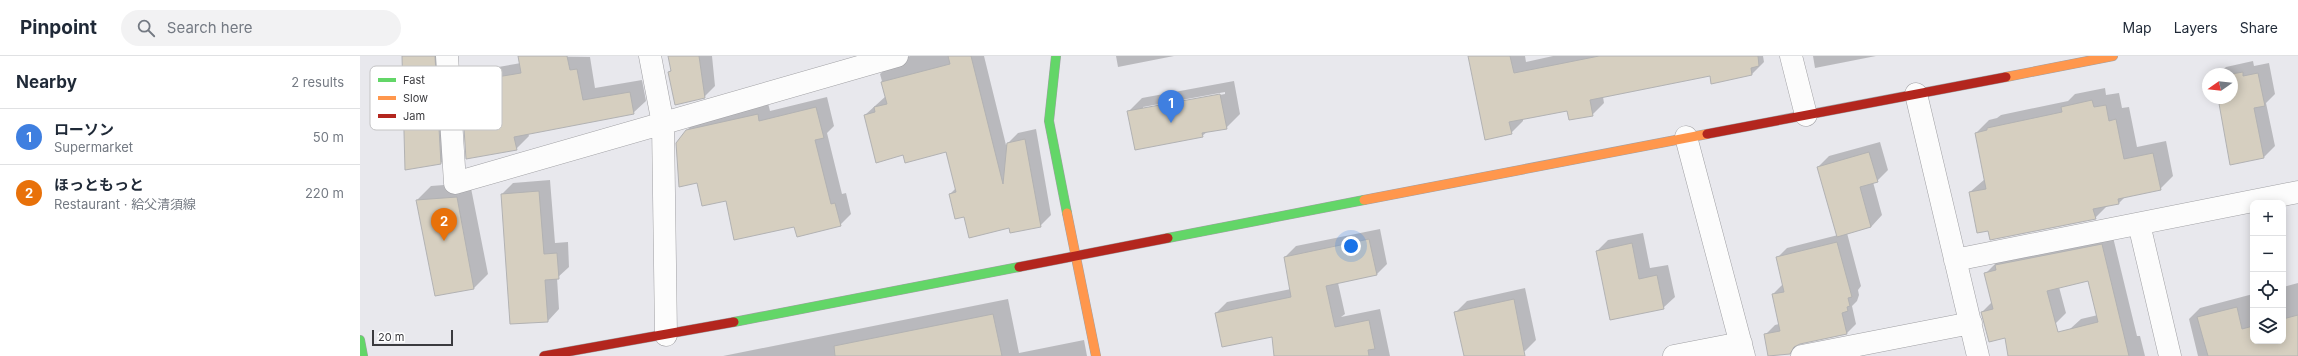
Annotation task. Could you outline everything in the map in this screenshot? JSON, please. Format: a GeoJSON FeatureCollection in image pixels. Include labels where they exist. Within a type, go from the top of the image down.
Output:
{"type":"FeatureCollection","features":[{"type":"Feature","properties":{"kind":"street"},"geometry":{"type":"LineString","coordinates":[[447,56],[448,66]]}},
{"type":"Feature","properties":{"kind":"street"},"geometry":{"type":"LineString","coordinates":[[650,56],[664,124],[666,335]]}},
{"type":"Feature","properties":{"kind":"street"},"geometry":{"type":"LineString","coordinates":[[452,130],[455,182],[664,124],[844,63],[897,56]]}},
{"type":"Feature","properties":{"kind":"street"},"geometry":{"type":"LineString","coordinates":[[1056,56],[1049,121],[1096,356]]}},
{"type":"Feature","properties":{"kind":"street"},"geometry":{"type":"LineString","coordinates":[[1791,56],[1806,115]]}},
{"type":"Feature","properties":{"kind":"street"},"geometry":{"type":"LineString","coordinates":[[544,356],[666,335],[1686,137],[2113,56]]}},
{"type":"Feature","properties":{"kind":"street"},"geometry":{"type":"LineString","coordinates":[[1916,94],[1978,356]]}},
{"type":"Feature","properties":{"kind":"street"},"geometry":{"type":"LineString","coordinates":[[1674,356],[1743,349],[1686,137]]}},
{"type":"Feature","properties":{"kind":"street"},"geometry":{"type":"LineString","coordinates":[[1955,260],[2298,192]]}},
{"type":"Feature","properties":{"kind":"street"},"geometry":{"type":"LineString","coordinates":[[2139,224],[2170,356]]}},
{"type":"Feature","properties":{"kind":"street"},"geometry":{"type":"LineString","coordinates":[[1802,356],[1970,323]]}},
{"type":"Feature","properties":{"kind":"street"},"geometry":{"type":"LineString","coordinates":[[360,340],[363,356]]}},
{"type":"Feature","properties":{"kind":"building"},"geometry":{"type":"Polygon","coordinates":[[[402,56],[435,56],[436,66],[402,66],[402,56]]]}},
{"type":"Feature","properties":{"kind":"building"},"geometry":{"type":"Polygon","coordinates":[[[518,56],[567,56],[570,70],[577,69],[583,100],[630,92],[634,114],[514,137],[517,150],[466,159],[464,130],[502,130],[502,76],[521,73],[518,56]]]}},
{"type":"Feature","properties":{"kind":"building"},"geometry":{"type":"Polygon","coordinates":[[[668,56],[699,56],[705,98],[675,105],[668,72],[671,71],[668,56]]]}},
{"type":"Feature","properties":{"kind":"building"},"geometry":{"type":"Polygon","coordinates":[[[948,56],[971,56],[1003,184],[1007,143],[1025,139],[1041,227],[1010,233],[1009,228],[969,238],[964,217],[955,219],[949,194],[956,192],[946,152],[905,163],[903,155],[876,163],[864,115],[875,112],[874,107],[887,104],[881,82],[950,64],[948,56]]]}},
{"type":"Feature","properties":{"kind":"building"},"geometry":{"type":"Polygon","coordinates":[[[1468,56],[1510,56],[1514,73],[1599,56],[1758,56],[1759,66],[1751,68],[1752,75],[1711,84],[1710,76],[1590,100],[1593,116],[1569,120],[1567,111],[1509,122],[1512,134],[1485,140],[1468,56]]]}},
{"type":"Feature","properties":{"kind":"building"},"geometry":{"type":"Polygon","coordinates":[[[2243,72],[2243,76],[2258,73],[2265,106],[2254,108],[2264,158],[2230,165],[2219,104],[2238,104],[2238,73],[2243,72]]]}},
{"type":"Feature","properties":{"kind":"building"},"geometry":{"type":"Polygon","coordinates":[[[1220,94],[1227,129],[1202,133],[1203,137],[1135,150],[1127,111],[1220,94]]]}},
{"type":"Feature","properties":{"kind":"building"},"geometry":{"type":"Polygon","coordinates":[[[2092,100],[2094,107],[2106,105],[2109,121],[2116,119],[2124,159],[2153,153],[2161,190],[2118,199],[2119,204],[2093,209],[2096,219],[1990,240],[1988,231],[1977,233],[1969,192],[1986,189],[1975,133],[1987,130],[1987,128],[2062,112],[2061,107],[2092,100]]]}},
{"type":"Feature","properties":{"kind":"building"},"geometry":{"type":"Polygon","coordinates":[[[816,107],[824,138],[815,140],[831,204],[835,203],[841,226],[797,237],[794,227],[734,240],[726,201],[702,206],[697,183],[679,187],[676,143],[686,130],[758,114],[759,121],[816,107]]]}},
{"type":"Feature","properties":{"kind":"building"},"geometry":{"type":"Polygon","coordinates":[[[404,130],[439,130],[441,164],[405,170],[404,130]]]}},
{"type":"Feature","properties":{"kind":"building"},"geometry":{"type":"Polygon","coordinates":[[[1869,152],[1878,182],[1860,187],[1871,227],[1837,237],[1817,167],[1869,152]]]}},
{"type":"Feature","properties":{"kind":"building"},"geometry":{"type":"Polygon","coordinates":[[[539,191],[544,254],[557,253],[559,279],[545,280],[548,322],[510,324],[501,194],[539,191]]]}},
{"type":"Feature","properties":{"kind":"building"},"geometry":{"type":"Polygon","coordinates":[[[457,197],[474,289],[435,296],[416,200],[457,197]]]}},
{"type":"Feature","properties":{"kind":"building"},"geometry":{"type":"Polygon","coordinates":[[[1369,239],[1377,275],[1326,286],[1335,327],[1369,320],[1375,349],[1368,350],[1369,356],[1274,356],[1272,337],[1222,347],[1215,313],[1291,297],[1284,257],[1369,239]]]}},
{"type":"Feature","properties":{"kind":"building"},"geometry":{"type":"Polygon","coordinates":[[[1837,242],[1852,297],[1848,298],[1850,306],[1847,307],[1848,311],[1842,313],[1847,334],[1800,344],[1794,347],[1790,354],[1768,356],[1764,334],[1780,331],[1772,294],[1784,292],[1776,257],[1837,242]]]}},
{"type":"Feature","properties":{"kind":"building"},"geometry":{"type":"Polygon","coordinates":[[[1632,243],[1639,279],[1657,275],[1664,309],[1610,320],[1596,251],[1632,243]]]}},
{"type":"Feature","properties":{"kind":"building"},"geometry":{"type":"Polygon","coordinates":[[[2102,244],[2129,356],[2008,356],[2005,338],[1989,342],[1981,312],[1993,309],[1984,273],[1996,270],[1995,265],[2102,244]],[[2088,281],[2047,291],[2058,332],[2098,322],[2088,281]]]}},
{"type":"Feature","properties":{"kind":"building"},"geometry":{"type":"Polygon","coordinates":[[[1514,299],[1525,356],[1464,356],[1454,312],[1514,299]]]}},
{"type":"Feature","properties":{"kind":"building"},"geometry":{"type":"Polygon","coordinates":[[[2237,307],[2242,329],[2250,327],[2250,344],[2286,344],[2286,318],[2298,315],[2298,356],[2208,356],[2197,317],[2237,307]]]}},
{"type":"Feature","properties":{"kind":"building"},"geometry":{"type":"Polygon","coordinates":[[[993,314],[1002,356],[835,356],[834,346],[993,314]]]}},
{"type":"Feature","properties":{"kind":"traffic: fast"},"geometry":{"type":"LineString","coordinates":[[1056,56],[1049,121],[1067,213]]}},
{"type":"Feature","properties":{"kind":"traffic: fast"},"geometry":{"type":"LineString","coordinates":[[1168,238],[1364,200]]}},
{"type":"Feature","properties":{"kind":"traffic: fast"},"geometry":{"type":"LineString","coordinates":[[734,322],[1019,267]]}},
{"type":"Feature","properties":{"kind":"traffic: fast"},"geometry":{"type":"LineString","coordinates":[[360,340],[363,356]]}},
{"type":"Feature","properties":{"kind":"traffic: slow"},"geometry":{"type":"LineString","coordinates":[[2006,77],[2113,56]]}},
{"type":"Feature","properties":{"kind":"traffic: slow"},"geometry":{"type":"LineString","coordinates":[[1364,200],[1707,134]]}},
{"type":"Feature","properties":{"kind":"traffic: slow"},"geometry":{"type":"LineString","coordinates":[[1067,213],[1096,356]]}},
{"type":"Feature","properties":{"kind":"traffic: jam"},"geometry":{"type":"LineString","coordinates":[[1707,134],[2006,77]]}},
{"type":"Feature","properties":{"kind":"traffic: jam"},"geometry":{"type":"LineString","coordinates":[[1019,267],[1168,238]]}},
{"type":"Feature","properties":{"kind":"traffic: jam"},"geometry":{"type":"LineString","coordinates":[[544,356],[734,322]]}},
{"type":"Feature","properties":{"kind":"place","name":"ローソン"},"geometry":{"type":"Point","coordinates":[1171,123]}},
{"type":"Feature","properties":{"kind":"place","name":"ほっともっと"},"geometry":{"type":"Point","coordinates":[444,241]}}]}
